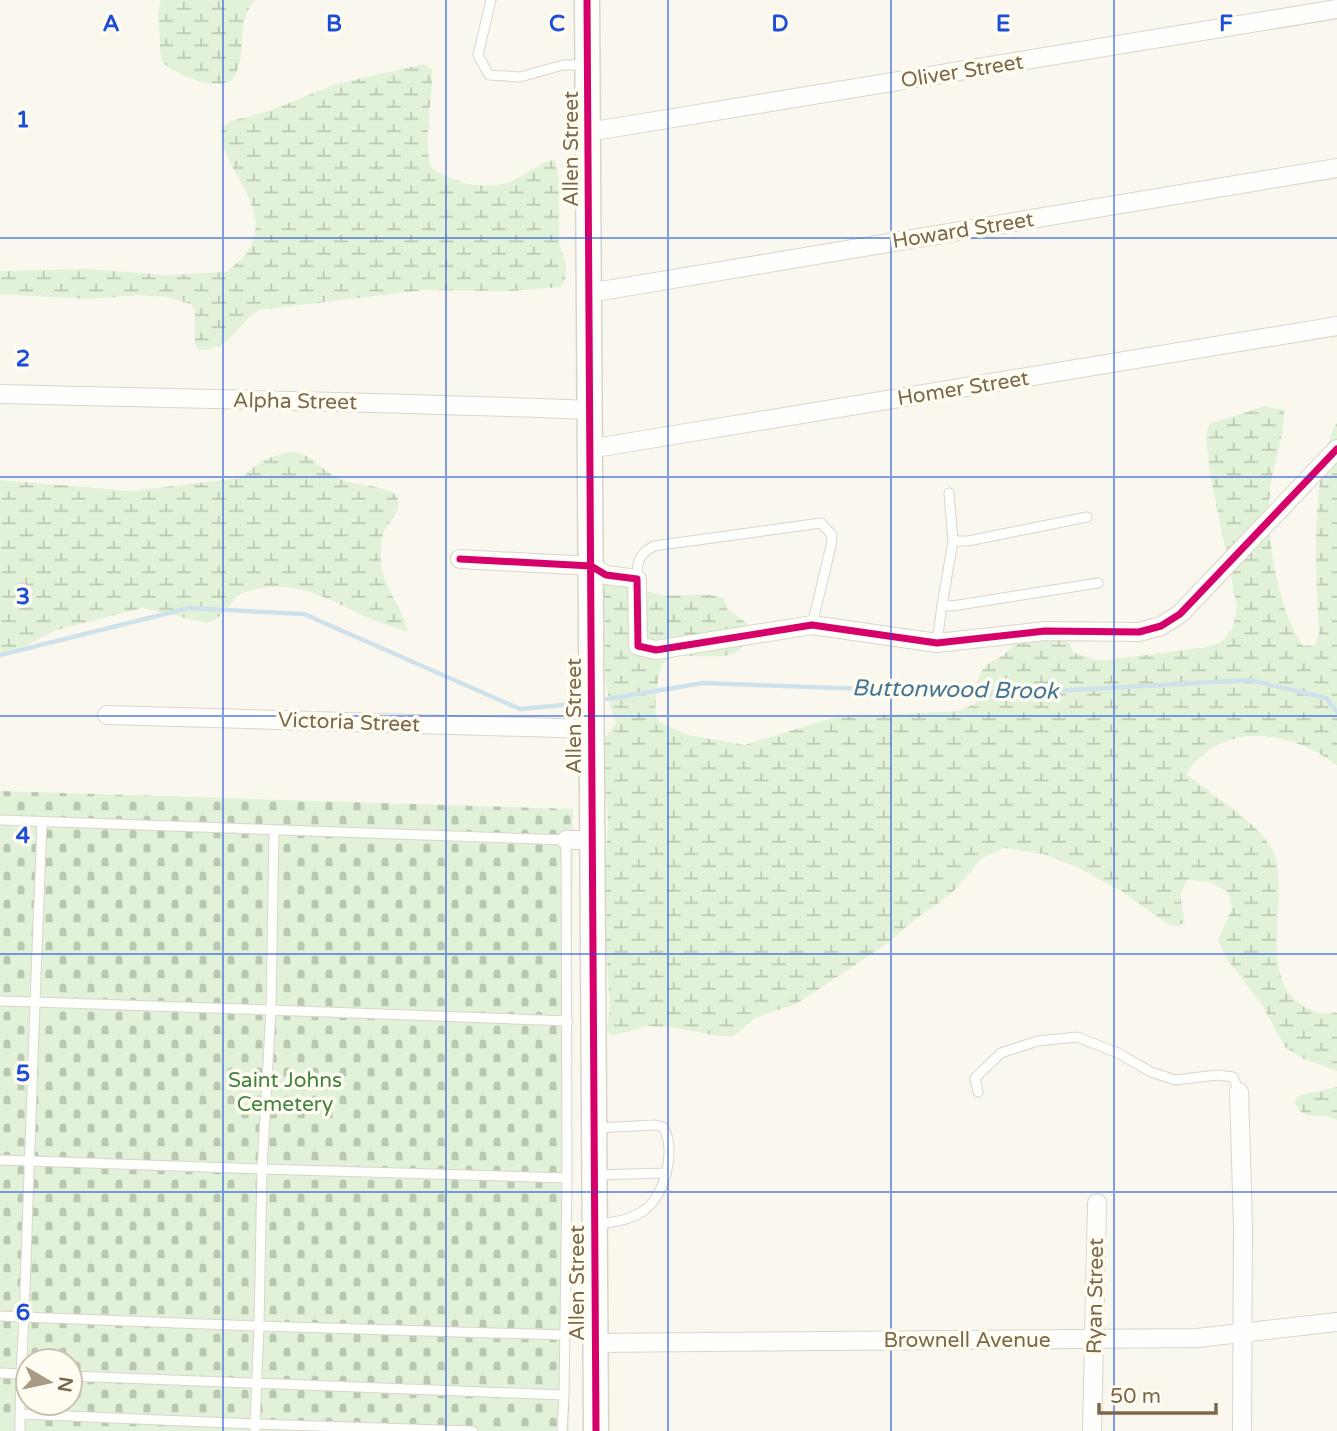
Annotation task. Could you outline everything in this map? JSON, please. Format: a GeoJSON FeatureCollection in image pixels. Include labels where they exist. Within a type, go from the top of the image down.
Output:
{"type":"FeatureCollection","features":[{"type":"Feature","properties":{"kind":"street","name":"Allen Street"},"geometry":{"type":"LineString","coordinates":[[587,0],[596,1431]]}},
{"type":"Feature","properties":{"kind":"street","name":"Oliver Street"},"geometry":{"type":"LineString","coordinates":[[588,132],[1337,9]]}},
{"type":"Feature","properties":{"kind":"street","name":"Howard Street"},"geometry":{"type":"LineString","coordinates":[[589,293],[1337,168]]}},
{"type":"Feature","properties":{"kind":"street","name":"Homer Street"},"geometry":{"type":"LineString","coordinates":[[589,449],[1337,326]]}},
{"type":"Feature","properties":{"kind":"street","name":"Alpha Street"},"geometry":{"type":"LineString","coordinates":[[0,394],[302,403],[402,402],[590,410]]}},
{"type":"Feature","properties":{"kind":"street"},"geometry":{"type":"LineString","coordinates":[[460,559],[591,566],[606,575],[637,579],[638,646],[656,650],[813,625],[937,643],[1045,631],[1139,632],[1161,626],[1180,614],[1337,449]]}},
{"type":"Feature","properties":{"kind":"street","name":"Victoria Street"},"geometry":{"type":"LineString","coordinates":[[107,715],[592,729]]}},
{"type":"Feature","properties":{"kind":"street"},"geometry":{"type":"LineString","coordinates":[[566,840],[592,840]]}},
{"type":"Feature","properties":{"kind":"street"},"geometry":{"type":"LineString","coordinates":[[1239,1092],[1244,1333],[1242,1431]]}},
{"type":"Feature","properties":{"kind":"street","name":"Ryan Street"},"geometry":{"type":"LineString","coordinates":[[1093,1431],[1097,1203]]}},
{"type":"Feature","properties":{"kind":"street","name":"Brownell Avenue"},"geometry":{"type":"LineString","coordinates":[[595,1343],[1197,1338],[1337,1322]]}},
{"type":"Feature","properties":{"kind":"lane"},"geometry":{"type":"LineString","coordinates":[[491,0],[478,55],[489,75],[520,77],[563,65],[587,64]]}},
{"type":"Feature","properties":{"kind":"lane"},"geometry":{"type":"LineString","coordinates":[[937,643],[953,541],[949,493]]}},
{"type":"Feature","properties":{"kind":"lane"},"geometry":{"type":"LineString","coordinates":[[953,541],[968,541],[1087,517]]}},
{"type":"Feature","properties":{"kind":"lane"},"geometry":{"type":"LineString","coordinates":[[637,579],[637,563],[645,551],[654,546],[821,523],[832,534],[813,625]]}},
{"type":"Feature","properties":{"kind":"lane"},"geometry":{"type":"LineString","coordinates":[[943,605],[952,606],[1098,583]]}},
{"type":"Feature","properties":{"kind":"lane"},"geometry":{"type":"LineString","coordinates":[[0,820],[566,840],[567,1178],[562,1431]]}},
{"type":"Feature","properties":{"kind":"lane"},"geometry":{"type":"LineString","coordinates":[[25,1347],[42,822]]}},
{"type":"Feature","properties":{"kind":"lane"},"geometry":{"type":"LineString","coordinates":[[255,1428],[262,1169],[271,1010],[274,831]]}},
{"type":"Feature","properties":{"kind":"lane"},"geometry":{"type":"LineString","coordinates":[[0,1001],[568,1021]]}},
{"type":"Feature","properties":{"kind":"lane"},"geometry":{"type":"LineString","coordinates":[[978,1092],[975,1078],[1001,1053],[1038,1041],[1077,1037],[1118,1053],[1151,1072],[1175,1080],[1217,1074],[1233,1077],[1239,1092]]}},
{"type":"Feature","properties":{"kind":"lane"},"geometry":{"type":"LineString","coordinates":[[594,1128],[638,1123],[663,1127],[670,1144],[657,1195],[644,1210],[611,1223],[594,1224]]}},
{"type":"Feature","properties":{"kind":"lane"},"geometry":{"type":"LineString","coordinates":[[0,1160],[567,1178]]}},
{"type":"Feature","properties":{"kind":"lane"},"geometry":{"type":"LineString","coordinates":[[594,1175],[664,1173]]}},
{"type":"Feature","properties":{"kind":"lane"},"geometry":{"type":"LineString","coordinates":[[0,1317],[564,1335]]}},
{"type":"Feature","properties":{"kind":"lane"},"geometry":{"type":"LineString","coordinates":[[84,1377],[564,1395]]}},
{"type":"Feature","properties":{"kind":"lane"},"geometry":{"type":"LineString","coordinates":[[83,1417],[255,1428],[473,1431]]}},
{"type":"Feature","properties":{"kind":"green space"},"geometry":{"type":"Polygon","coordinates":[[[161,0],[255,0],[245,20],[240,63],[231,81],[206,83],[164,64],[161,59],[158,13],[161,0]]]}},
{"type":"Feature","properties":{"kind":"green space"},"geometry":{"type":"Polygon","coordinates":[[[424,64],[432,70],[428,153],[434,170],[466,183],[493,185],[512,181],[543,163],[554,160],[559,177],[559,242],[566,265],[565,281],[560,287],[511,291],[424,290],[259,310],[226,341],[210,349],[199,350],[195,345],[195,312],[191,304],[168,297],[138,295],[90,299],[0,294],[0,271],[87,269],[166,275],[226,272],[246,253],[255,234],[255,216],[223,144],[222,127],[231,121],[269,111],[336,84],[424,64]]]}},
{"type":"Feature","properties":{"kind":"green space"},"geometry":{"type":"Polygon","coordinates":[[[1265,406],[1284,410],[1283,429],[1271,484],[1269,523],[1280,590],[1286,611],[1303,646],[1315,645],[1319,633],[1316,554],[1318,496],[1328,444],[1337,422],[1337,766],[1307,747],[1272,737],[1254,736],[1219,744],[1204,754],[1187,775],[1248,821],[1274,853],[1279,895],[1278,964],[1284,984],[1296,1000],[1316,1012],[1337,1013],[1337,1071],[1302,1058],[1285,1047],[1261,1003],[1226,958],[1218,940],[1232,908],[1228,892],[1210,882],[1187,880],[1180,895],[1185,922],[1178,926],[1169,925],[1121,891],[1077,867],[1044,854],[1004,848],[982,858],[951,894],[914,920],[887,944],[796,1004],[755,1018],[734,1036],[649,1026],[611,1036],[607,1030],[610,1008],[603,897],[608,823],[603,759],[604,740],[616,723],[606,678],[603,594],[605,571],[657,594],[717,596],[724,599],[726,608],[749,625],[746,642],[738,651],[726,656],[671,658],[662,665],[655,712],[659,722],[688,735],[745,745],[835,717],[960,711],[976,703],[977,686],[984,667],[1003,655],[1018,637],[1066,636],[1074,653],[1100,661],[1207,647],[1221,642],[1233,628],[1237,606],[1209,469],[1206,437],[1209,424],[1265,406]]]}},
{"type":"Feature","properties":{"kind":"green space"},"geometry":{"type":"Polygon","coordinates":[[[291,451],[313,460],[343,480],[383,489],[396,495],[397,511],[382,536],[381,566],[408,632],[316,594],[287,587],[273,587],[258,588],[239,595],[220,616],[207,623],[142,608],[57,630],[0,658],[0,480],[132,491],[240,478],[263,460],[291,451]]]}},
{"type":"Feature","properties":{"kind":"green space","name":"Saint Johns Cemetery"},"geometry":{"type":"Polygon","coordinates":[[[0,791],[573,809],[569,1431],[0,1431],[0,791]]]}},
{"type":"Feature","properties":{"kind":"green space"},"geometry":{"type":"Polygon","coordinates":[[[1337,1087],[1337,1120],[1303,1113],[1294,1102],[1300,1095],[1337,1087]]]}},
{"type":"Feature","properties":{"kind":"waterway","name":"Buttonwood Brook"},"geometry":{"type":"LineString","coordinates":[[0,655],[189,608],[304,614],[520,709],[574,704]]}},
{"type":"Feature","properties":{"kind":"waterway","name":"Buttonwood Brook"},"geometry":{"type":"LineString","coordinates":[[607,699],[703,683],[1002,694],[1250,680],[1326,698],[1337,712]]}},
{"type":"Feature","properties":{"kind":"cycle path"},"geometry":{"type":"LineString","coordinates":[[587,0],[596,1431]]}},
{"type":"Feature","properties":{"kind":"cycle path"},"geometry":{"type":"LineString","coordinates":[[460,559],[591,566],[606,575],[637,579],[638,646],[656,650],[812,625],[937,643],[1045,631],[1139,632],[1161,626],[1180,614],[1337,449]]}}]}
